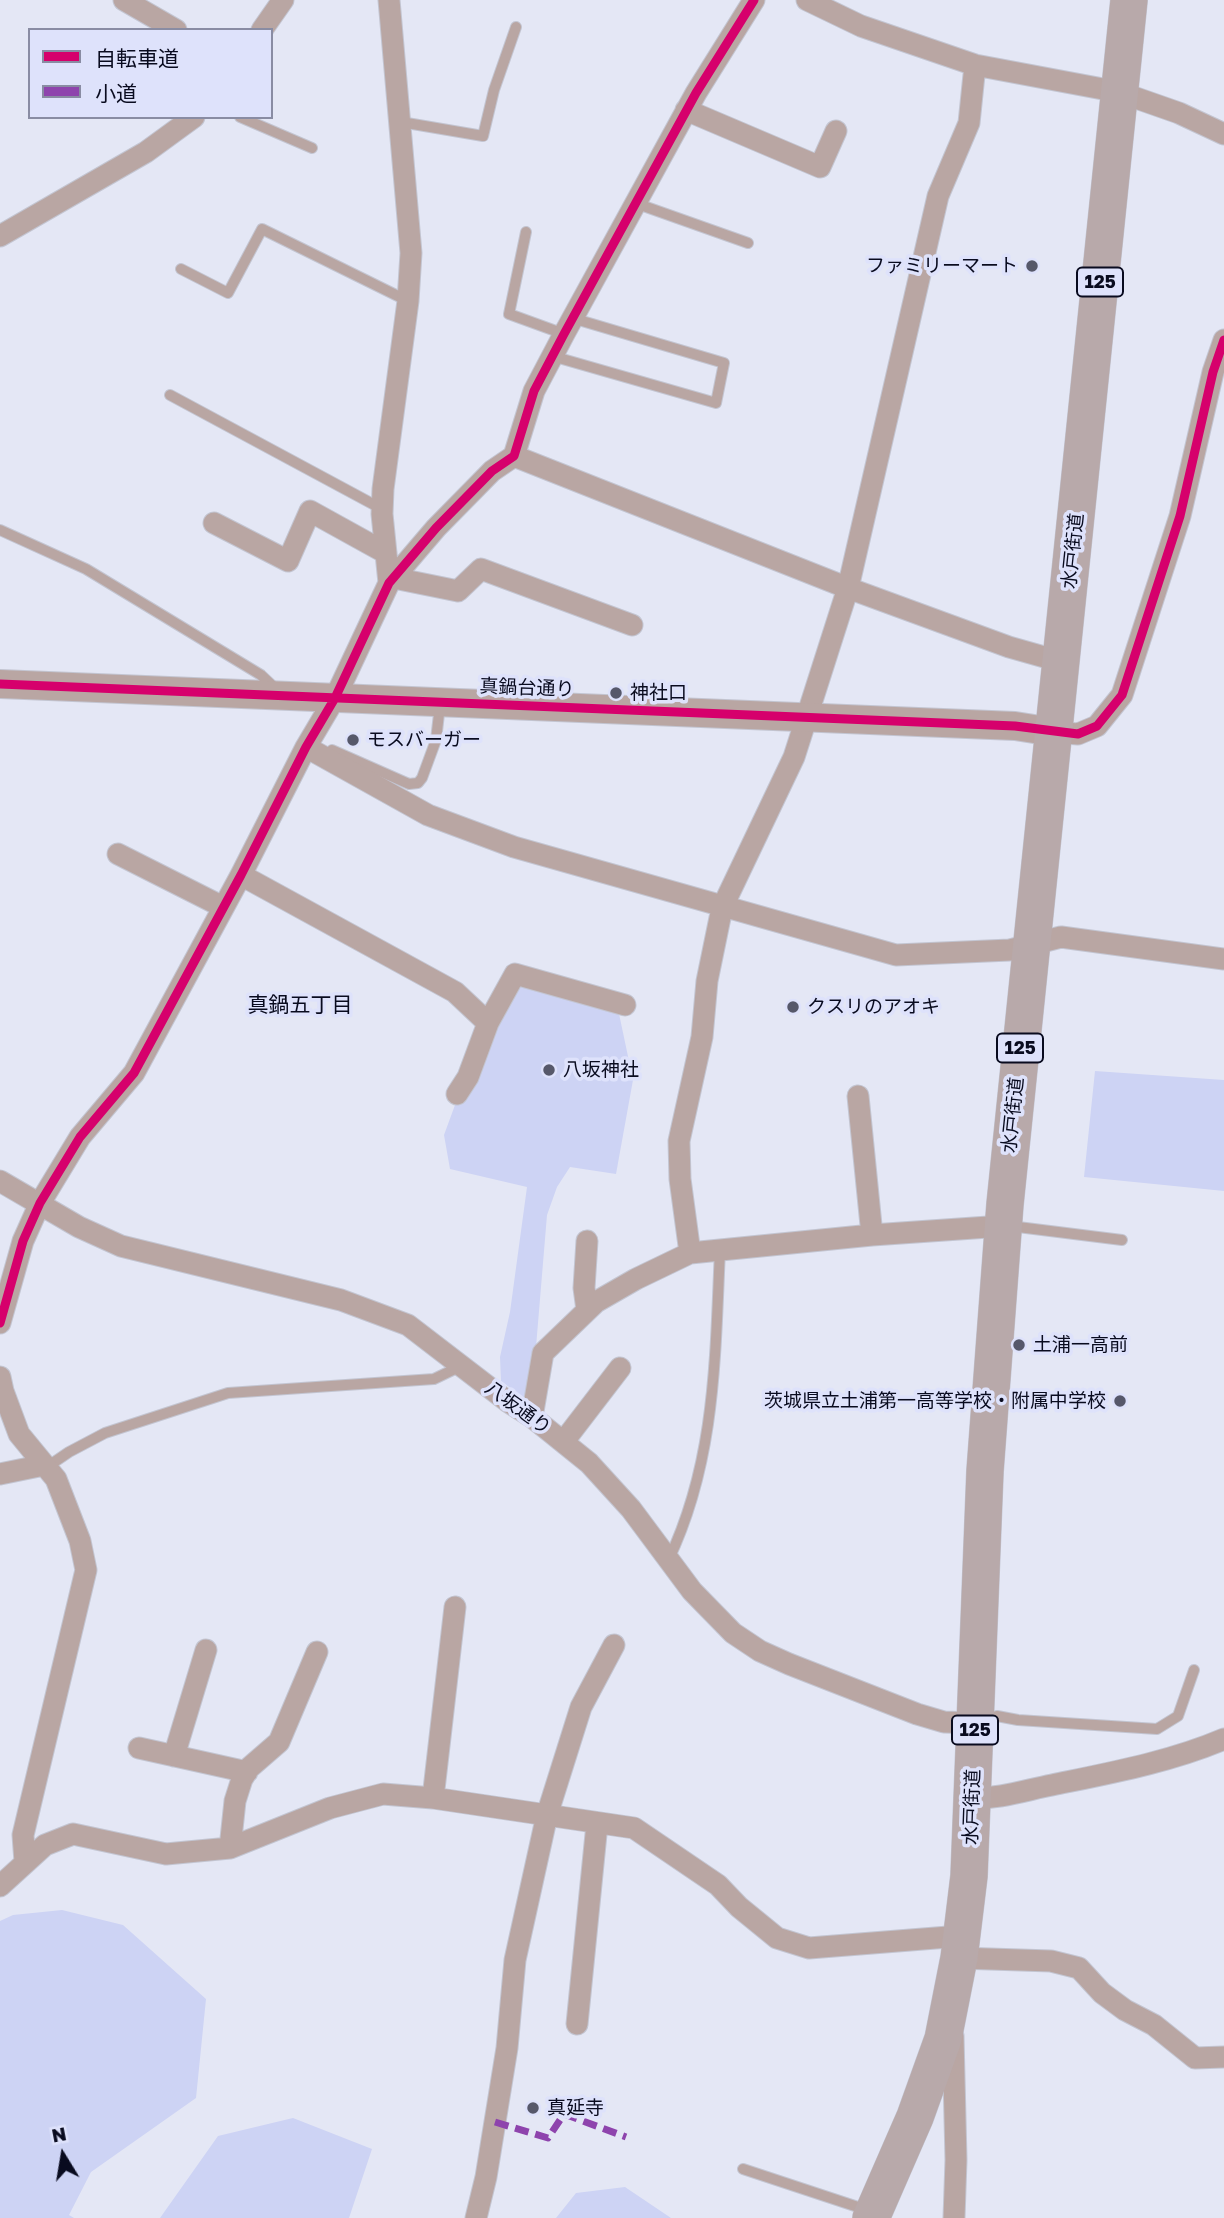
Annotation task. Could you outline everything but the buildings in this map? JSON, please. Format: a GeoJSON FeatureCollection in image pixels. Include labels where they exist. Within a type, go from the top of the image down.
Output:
{"type":"FeatureCollection","features":[{"type":"Feature","properties":{"kind":"highway","name":"水戸街道"},"geometry":{"type":"LineString","coordinates":[[872,2215],[933,2071],[943,2039],[960,1947],[969,1876],[985,1471],[1003,1226],[1129,0]]}},
{"type":"Feature","properties":{"kind":"street"},"geometry":{"type":"LineString","coordinates":[[124,0],[173,28]]}},
{"type":"Feature","properties":{"kind":"street"},"geometry":{"type":"LineString","coordinates":[[263,28],[283,0]]}},
{"type":"Feature","properties":{"kind":"street"},"geometry":{"type":"LineString","coordinates":[[389,0],[411,253],[408,301],[383,489],[386,553],[392,580]]}},
{"type":"Feature","properties":{"kind":"street"},"geometry":{"type":"LineString","coordinates":[[0,1324],[23,1241],[40,1203],[80,1137],[134,1073],[309,742],[335,698],[392,580],[436,528],[492,471],[514,456],[534,391],[552,356],[687,110],[754,0]]}},
{"type":"Feature","properties":{"kind":"street"},"geometry":{"type":"LineString","coordinates":[[807,0],[861,26],[975,65],[1119,92],[1179,113],[1224,134]]}},
{"type":"Feature","properties":{"kind":"street"},"geometry":{"type":"LineString","coordinates":[[690,1253],[680,1179],[679,1141],[702,1037],[707,981],[722,908],[793,757],[848,588],[937,196],[969,123],[975,65]]}},
{"type":"Feature","properties":{"kind":"street"},"geometry":{"type":"LineString","coordinates":[[687,110],[820,167],[836,131]]}},
{"type":"Feature","properties":{"kind":"street"},"geometry":{"type":"LineString","coordinates":[[0,236],[146,152],[191,119]]}},
{"type":"Feature","properties":{"kind":"street"},"geometry":{"type":"LineString","coordinates":[[1053,732],[1078,734],[1097,726],[1122,695],[1180,516],[1213,372],[1224,340]]}},
{"type":"Feature","properties":{"kind":"street"},"geometry":{"type":"LineString","coordinates":[[514,456],[848,588],[1009,647],[1062,662]]}},
{"type":"Feature","properties":{"kind":"street"},"geometry":{"type":"LineString","coordinates":[[214,523],[288,561],[310,511],[386,553]]}},
{"type":"Feature","properties":{"kind":"street"},"geometry":{"type":"LineString","coordinates":[[392,580],[458,591],[481,569],[632,625]]}},
{"type":"Feature","properties":{"kind":"street","name":"真鍋台通り"},"geometry":{"type":"LineString","coordinates":[[0,684],[1015,726],[1053,732]]}},
{"type":"Feature","properties":{"kind":"street"},"geometry":{"type":"LineString","coordinates":[[309,742],[428,815],[514,848],[897,955],[1010,950],[1061,937],[1224,959]]}},
{"type":"Feature","properties":{"kind":"street"},"geometry":{"type":"LineString","coordinates":[[118,854],[223,907]]}},
{"type":"Feature","properties":{"kind":"street"},"geometry":{"type":"LineString","coordinates":[[241,875],[455,992],[488,1023]]}},
{"type":"Feature","properties":{"kind":"street"},"geometry":{"type":"LineString","coordinates":[[457,1094],[468,1077],[488,1023],[516,974],[625,1004]]}},
{"type":"Feature","properties":{"kind":"street"},"geometry":{"type":"LineString","coordinates":[[858,1096],[872,1234]]}},
{"type":"Feature","properties":{"kind":"street","name":"八坂通り"},"geometry":{"type":"LineString","coordinates":[[0,1181],[79,1227],[121,1246],[341,1300],[381,1314],[417,1331],[507,1401],[564,1441],[589,1463],[631,1509],[692,1591],[724,1624],[760,1651],[917,1713],[944,1722],[975,1723]]}},
{"type":"Feature","properties":{"kind":"street"},"geometry":{"type":"LineString","coordinates":[[532,1417],[543,1353],[596,1302],[690,1253],[872,1234],[1003,1226]]}},
{"type":"Feature","properties":{"kind":"street"},"geometry":{"type":"LineString","coordinates":[[587,1241],[584,1288],[587,1310]]}},
{"type":"Feature","properties":{"kind":"street"},"geometry":{"type":"LineString","coordinates":[[564,1441],[620,1368]]}},
{"type":"Feature","properties":{"kind":"street"},"geometry":{"type":"LineString","coordinates":[[0,1377],[19,1434],[56,1479],[80,1541],[86,1570],[23,1835],[25,1862]]}},
{"type":"Feature","properties":{"kind":"street"},"geometry":{"type":"LineString","coordinates":[[0,1474],[46,1466]]}},
{"type":"Feature","properties":{"kind":"street"},"geometry":{"type":"LineString","coordinates":[[433,1798],[455,1607]]}},
{"type":"Feature","properties":{"kind":"street"},"geometry":{"type":"LineString","coordinates":[[476,2218],[486,2177],[507,2049],[515,1960],[547,1815],[581,1707],[614,1645]]}},
{"type":"Feature","properties":{"kind":"street"},"geometry":{"type":"LineString","coordinates":[[174,1756],[206,1650]]}},
{"type":"Feature","properties":{"kind":"street"},"geometry":{"type":"LineString","coordinates":[[230,1848],[235,1801],[247,1772],[279,1742],[317,1652]]}},
{"type":"Feature","properties":{"kind":"street"},"geometry":{"type":"LineString","coordinates":[[972,1798],[987,1798],[1180,1755],[1224,1739]]}},
{"type":"Feature","properties":{"kind":"street"},"geometry":{"type":"LineString","coordinates":[[139,1748],[247,1772]]}},
{"type":"Feature","properties":{"kind":"street"},"geometry":{"type":"LineString","coordinates":[[0,1886],[45,1845],[73,1834],[166,1854],[230,1848],[330,1808],[383,1794],[433,1798],[634,1828],[718,1885],[739,1907],[777,1938],[809,1948],[960,1947],[1079,1968],[1102,1993],[1125,2010],[1154,2025],[1195,2058],[1224,2057]]}},
{"type":"Feature","properties":{"kind":"street"},"geometry":{"type":"LineString","coordinates":[[577,2024],[597,1824]]}},
{"type":"Feature","properties":{"kind":"street"},"geometry":{"type":"LineString","coordinates":[[951,1999],[956,2137],[954,2218]]}},
{"type":"Feature","properties":{"kind":"lane"},"geometry":{"type":"LineString","coordinates":[[401,122],[483,136],[494,89],[516,27]]}},
{"type":"Feature","properties":{"kind":"lane"},"geometry":{"type":"LineString","coordinates":[[245,119],[312,148]]}},
{"type":"Feature","properties":{"kind":"lane"},"geometry":{"type":"LineString","coordinates":[[635,203],[748,243]]}},
{"type":"Feature","properties":{"kind":"lane"},"geometry":{"type":"LineString","coordinates":[[181,269],[228,293],[262,229],[408,301]]}},
{"type":"Feature","properties":{"kind":"lane"},"geometry":{"type":"LineString","coordinates":[[526,232],[509,314],[723,363],[716,403],[552,356]]}},
{"type":"Feature","properties":{"kind":"lane"},"geometry":{"type":"LineString","coordinates":[[170,395],[382,509]]}},
{"type":"Feature","properties":{"kind":"lane"},"geometry":{"type":"LineString","coordinates":[[0,530],[86,569],[261,675],[282,695]]}},
{"type":"Feature","properties":{"kind":"lane"},"geometry":{"type":"LineString","coordinates":[[309,742],[409,784],[418,783],[422,779],[436,740],[440,702]]}},
{"type":"Feature","properties":{"kind":"lane"},"geometry":{"type":"LineString","coordinates":[[1003,1226],[1122,1240]]}},
{"type":"Feature","properties":{"kind":"lane"},"geometry":{"type":"LineString","coordinates":[[668,1561],[691,1506],[708,1429],[714,1388],[720,1250]]}},
{"type":"Feature","properties":{"kind":"lane"},"geometry":{"type":"LineString","coordinates":[[46,1466],[105,1433],[229,1393],[434,1379],[461,1366]]}},
{"type":"Feature","properties":{"kind":"lane"},"geometry":{"type":"LineString","coordinates":[[975,1723],[997,1716],[1018,1720],[1157,1729],[1178,1716],[1194,1670]]}},
{"type":"Feature","properties":{"kind":"lane"},"geometry":{"type":"LineString","coordinates":[[743,2169],[872,2215]]}},
{"type":"Feature","properties":{"kind":"shaded area"},"geometry":{"type":"Polygon","coordinates":[[[518,985],[618,1009],[633,1080],[616,1174],[570,1167],[557,1187],[547,1215],[536,1347],[524,1398],[501,1381],[500,1357],[510,1312],[527,1187],[450,1169],[444,1135],[455,1105],[476,1075],[518,985]]]}},
{"type":"Feature","properties":{"kind":"shaded area"},"geometry":{"type":"Polygon","coordinates":[[[1095,1071],[1224,1080],[1224,1191],[1084,1177],[1095,1071]]]}},
{"type":"Feature","properties":{"kind":"shaded area"},"geometry":{"type":"Polygon","coordinates":[[[62,1910],[123,1925],[206,1999],[196,2098],[91,2172],[69,2215],[74,2218],[0,2218],[0,1921],[13,1915],[62,1910]]]}},
{"type":"Feature","properties":{"kind":"shaded area"},"geometry":{"type":"Polygon","coordinates":[[[293,2118],[372,2149],[349,2218],[160,2218],[218,2136],[293,2118]]]}},
{"type":"Feature","properties":{"kind":"shaded area"},"geometry":{"type":"Polygon","coordinates":[[[625,2187],[671,2218],[556,2218],[576,2193],[625,2187]]]}},
{"type":"Feature","properties":{"kind":"marked path"},"geometry":{"type":"LineString","coordinates":[[495,2122],[548,2138],[564,2114],[626,2137]]}},
{"type":"Feature","properties":{"kind":"cycle path"},"geometry":{"type":"LineString","coordinates":[[0,1323],[23,1241],[40,1203],[80,1137],[134,1073],[241,875],[306,747],[335,698],[389,583],[436,528],[492,471],[514,456],[534,391],[696,93],[754,0]]}},
{"type":"Feature","properties":{"kind":"cycle path"},"geometry":{"type":"LineString","coordinates":[[0,684],[1015,726],[1078,734],[1097,726],[1122,695],[1180,516],[1213,372],[1224,340]]}},
{"type":"Feature","properties":{"kind":"place","name":"ファミリーマート"},"geometry":{"type":"Point","coordinates":[1032,266]}},
{"type":"Feature","properties":{"kind":"place","name":"神社口"},"geometry":{"type":"Point","coordinates":[616,693]}},
{"type":"Feature","properties":{"kind":"place","name":"モスバーガー"},"geometry":{"type":"Point","coordinates":[353,740]}},
{"type":"Feature","properties":{"kind":"place","name":"クスリのアオキ"},"geometry":{"type":"Point","coordinates":[793,1007]}},
{"type":"Feature","properties":{"kind":"place","name":"八坂神社"},"geometry":{"type":"Point","coordinates":[549,1070]}},
{"type":"Feature","properties":{"kind":"place","name":"土浦一高前"},"geometry":{"type":"Point","coordinates":[1019,1345]}},
{"type":"Feature","properties":{"kind":"place","name":"茨城県立土浦第一高等学校・附属中学校"},"geometry":{"type":"Point","coordinates":[1120,1401]}},
{"type":"Feature","properties":{"kind":"place","name":"真延寺"},"geometry":{"type":"Point","coordinates":[533,2108]}},
{"type":"Feature","properties":{"kind":"district","name":"真鍋五丁目"},"geometry":{"type":"Point","coordinates":[300,1005]}}]}
